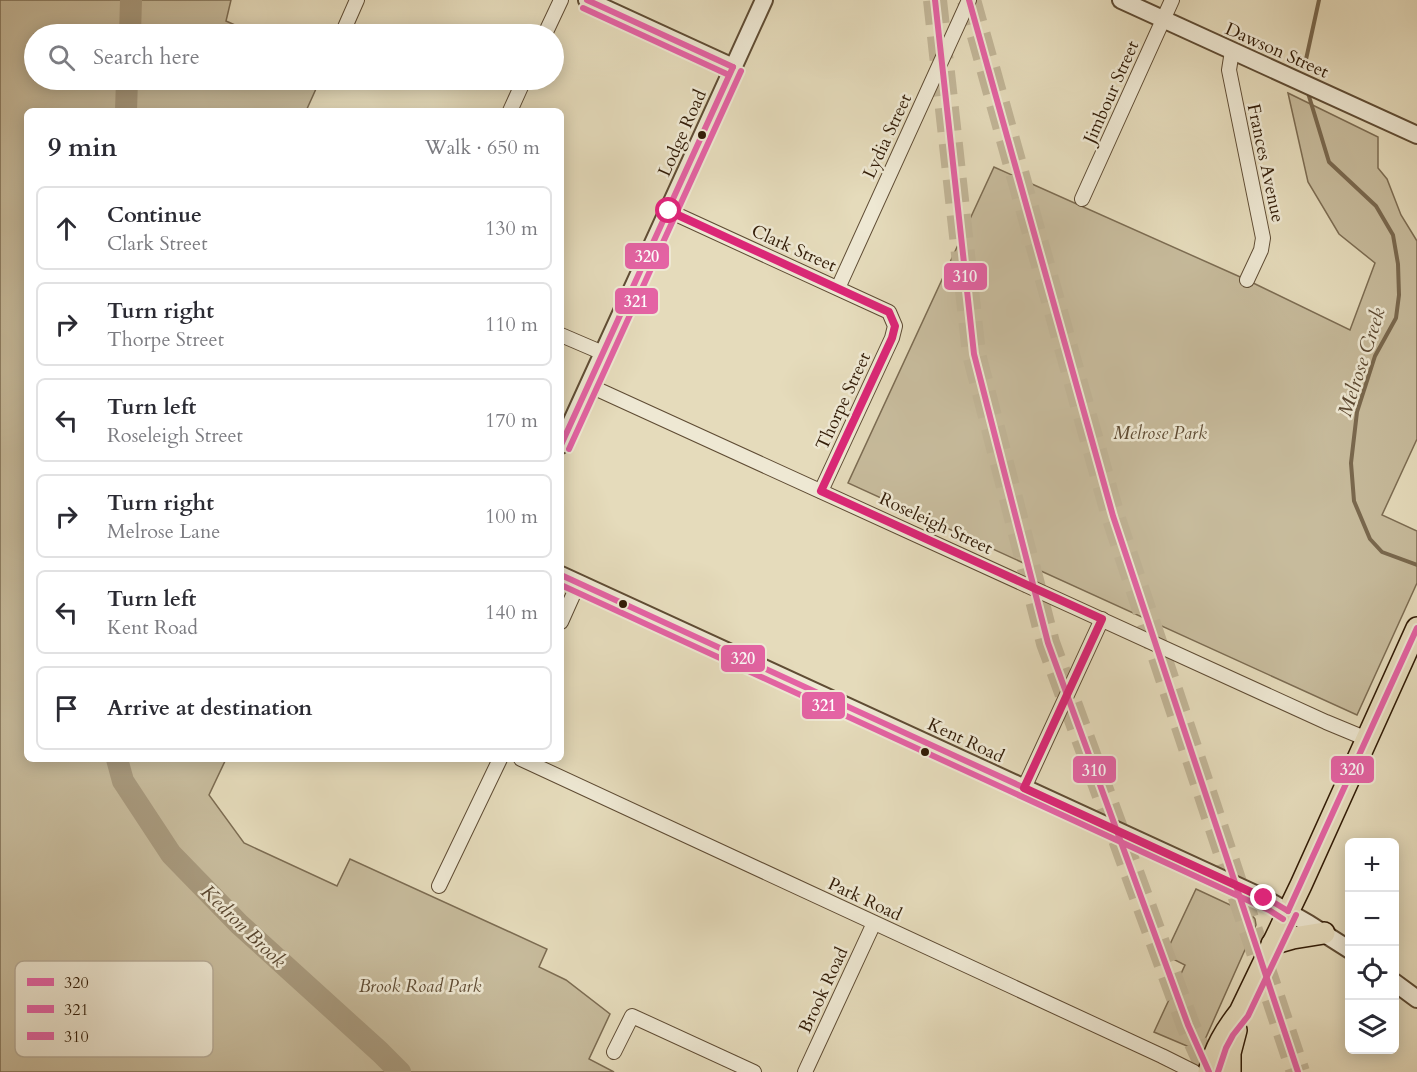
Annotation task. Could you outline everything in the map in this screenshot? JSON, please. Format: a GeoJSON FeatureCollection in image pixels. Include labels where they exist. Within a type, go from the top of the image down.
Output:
{"type":"FeatureCollection","features":[{"type":"Feature","properties":{"kind":"main road"},"geometry":{"type":"LineString","coordinates":[[1230,1072],[1230,1053],[1240,1012],[1417,628]]}},
{"type":"Feature","properties":{"kind":"main road"},"geometry":{"type":"LineString","coordinates":[[1272,944],[1324,933]]}},
{"type":"Feature","properties":{"kind":"main road"},"geometry":{"type":"LineString","coordinates":[[1209,1072],[1218,1044],[1226,1029],[1240,1012]]}},
{"type":"Feature","properties":{"kind":"street"},"geometry":{"type":"LineString","coordinates":[[346,24],[357,0]]}},
{"type":"Feature","properties":{"kind":"street"},"geometry":{"type":"LineString","coordinates":[[550,24],[561,0]]}},
{"type":"Feature","properties":{"kind":"street"},"geometry":{"type":"LineString","coordinates":[[587,0],[733,67]]}},
{"type":"Feature","properties":{"kind":"street","name":"Lodge Road"},"geometry":{"type":"LineString","coordinates":[[564,438],[764,0]]}},
{"type":"Feature","properties":{"kind":"street","name":"Lydia Street"},"geometry":{"type":"LineString","coordinates":[[838,288],[969,0]]}},
{"type":"Feature","properties":{"kind":"street","name":"Dawson Street"},"geometry":{"type":"LineString","coordinates":[[1121,0],[1417,135]]}},
{"type":"Feature","properties":{"kind":"street","name":"Jimbour Street"},"geometry":{"type":"LineString","coordinates":[[1082,199],[1172,0]]}},
{"type":"Feature","properties":{"kind":"street","name":"Frances Avenue"},"geometry":{"type":"LineString","coordinates":[[1232,51],[1229,70],[1263,238],[1261,250],[1247,280]]}},
{"type":"Feature","properties":{"kind":"street"},"geometry":{"type":"LineString","coordinates":[[511,108],[519,90]]}},
{"type":"Feature","properties":{"kind":"street","name":"Clark Street"},"geometry":{"type":"LineString","coordinates":[[669,211],[889,312],[895,326]]}},
{"type":"Feature","properties":{"kind":"street","name":"Thorpe Street"},"geometry":{"type":"LineString","coordinates":[[821,491],[895,326]]}},
{"type":"Feature","properties":{"kind":"street"},"geometry":{"type":"LineString","coordinates":[[564,336],[603,354]]}},
{"type":"Feature","properties":{"kind":"street","name":"Roseleigh Street"},"geometry":{"type":"LineString","coordinates":[[588,385],[1367,739]]}},
{"type":"Feature","properties":{"kind":"street","name":"Kent Road"},"geometry":{"type":"LineString","coordinates":[[564,577],[1254,893],[1345,947]]}},
{"type":"Feature","properties":{"kind":"street"},"geometry":{"type":"LineString","coordinates":[[564,615],[578,584]]}},
{"type":"Feature","properties":{"kind":"street"},"geometry":{"type":"LineString","coordinates":[[1024,788],[1102,619]]}},
{"type":"Feature","properties":{"kind":"street"},"geometry":{"type":"LineString","coordinates":[[439,886],[499,762]]}},
{"type":"Feature","properties":{"kind":"street","name":"Park Road"},"geometry":{"type":"LineString","coordinates":[[527,762],[1194,1072]]}},
{"type":"Feature","properties":{"kind":"street","name":"Brook Road"},"geometry":{"type":"LineString","coordinates":[[805,1072],[874,923]]}},
{"type":"Feature","properties":{"kind":"street"},"geometry":{"type":"LineString","coordinates":[[1399,985],[1417,999]]}},
{"type":"Feature","properties":{"kind":"street"},"geometry":{"type":"LineString","coordinates":[[614,1052],[632,1016],[754,1072]]}},
{"type":"Feature","properties":{"kind":"green space","name":"Brook Road Park"},"geometry":{"type":"Polygon","coordinates":[[[0,0],[231,0],[226,21],[233,24],[24,24],[24,90],[315,90],[307,108],[24,108],[24,762],[225,762],[209,795],[244,843],[337,886],[350,859],[547,949],[539,967],[566,980],[610,1014],[589,1059],[614,1072],[0,1072],[0,0]]]}},
{"type":"Feature","properties":{"kind":"green space","name":"Melrose Park"},"geometry":{"type":"Polygon","coordinates":[[[1288,93],[1378,137],[1378,168],[1387,179],[1401,215],[1417,241],[1417,439],[1382,515],[1417,531],[1417,583],[1357,715],[848,483],[994,167],[1247,280],[1350,330],[1375,263],[1339,234],[1308,182],[1288,93]]]}},
{"type":"Feature","properties":{"kind":"green space"},"geometry":{"type":"Polygon","coordinates":[[[1196,889],[1252,915],[1256,925],[1203,1044],[1194,1049],[1154,1032],[1185,965],[1165,955],[1196,889]]]}},
{"type":"Feature","properties":{"kind":"waterway","name":"Kedron Brook"},"geometry":{"type":"LineString","coordinates":[[130,24],[131,0]]}},
{"type":"Feature","properties":{"kind":"waterway","name":"Melrose Creek"},"geometry":{"type":"LineString","coordinates":[[1305,64],[1319,0]]}},
{"type":"Feature","properties":{"kind":"waterway","name":"Kedron Brook"},"geometry":{"type":"LineString","coordinates":[[126,108],[127,90]]}},
{"type":"Feature","properties":{"kind":"waterway","name":"Melrose Creek"},"geometry":{"type":"LineString","coordinates":[[1308,93],[1329,162],[1376,206],[1393,235],[1398,264],[1399,295],[1396,318],[1375,356],[1357,412],[1351,463],[1354,501],[1370,539],[1382,552],[1417,565]]}},
{"type":"Feature","properties":{"kind":"waterway","name":"Kedron Brook"},"geometry":{"type":"LineString","coordinates":[[118,762],[123,781],[171,854],[239,924],[400,1072]]}},
{"type":"Feature","properties":{"kind":"tunnel"},"geometry":{"type":"LineString","coordinates":[[935,0],[974,354],[1048,643],[1188,1025],[1209,1072]]}},
{"type":"Feature","properties":{"kind":"tunnel"},"geometry":{"type":"LineString","coordinates":[[969,0],[1113,516],[1298,1072]]}},
{"type":"Feature","properties":{"kind":"transit line","name":"320"},"geometry":{"type":"LineString","coordinates":[[587,0],[733,67]]}},
{"type":"Feature","properties":{"kind":"transit line","name":"310"},"geometry":{"type":"LineString","coordinates":[[935,0],[974,354],[1048,643],[1188,1025],[1209,1072]]}},
{"type":"Feature","properties":{"kind":"transit line","name":"310"},"geometry":{"type":"LineString","coordinates":[[969,0],[1113,516],[1298,1072]]}},
{"type":"Feature","properties":{"kind":"transit line","name":"321"},"geometry":{"type":"LineString","coordinates":[[583,8],[729,75]]}},
{"type":"Feature","properties":{"kind":"transit line","name":"320"},"geometry":{"type":"LineString","coordinates":[[564,438],[733,67]]}},
{"type":"Feature","properties":{"kind":"transit line","name":"321"},"geometry":{"type":"LineString","coordinates":[[569,449],[741,71]]}},
{"type":"Feature","properties":{"kind":"transit line","name":"320"},"geometry":{"type":"LineString","coordinates":[[564,576],[1273,902],[1288,911]]}},
{"type":"Feature","properties":{"kind":"transit line","name":"321"},"geometry":{"type":"LineString","coordinates":[[564,586],[1269,910],[1283,919]]}},
{"type":"Feature","properties":{"kind":"transit line","name":"320"},"geometry":{"type":"LineString","coordinates":[[1288,911],[1417,628]]}},
{"type":"Feature","properties":{"kind":"transit line","name":"321"},"geometry":{"type":"LineString","coordinates":[[1218,1072],[1226,1048],[1248,1016],[1296,915]]}},
{"type":"Feature","properties":{"kind":"route"},"geometry":{"type":"LineString","coordinates":[[669,211],[889,312],[895,326],[892,338],[821,491],[1102,619],[1024,788],[1264,898]]}}]}
